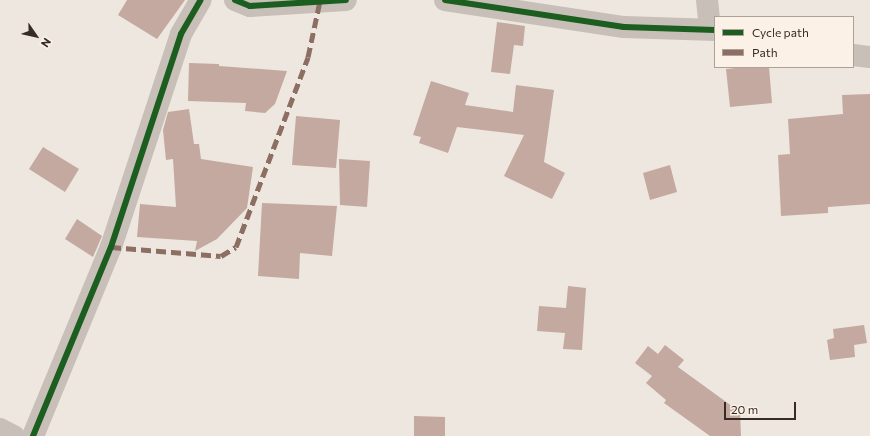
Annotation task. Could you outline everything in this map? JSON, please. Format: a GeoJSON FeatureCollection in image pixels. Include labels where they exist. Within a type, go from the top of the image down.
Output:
{"type":"FeatureCollection","features":[{"type":"Feature","properties":{"kind":"street"},"geometry":{"type":"LineString","coordinates":[[33,436],[111,247],[181,34],[201,0]]}},
{"type":"Feature","properties":{"kind":"street"},"geometry":{"type":"LineString","coordinates":[[235,0],[250,6],[346,0]]}},
{"type":"Feature","properties":{"kind":"street"},"geometry":{"type":"LineString","coordinates":[[445,0],[624,27],[713,29],[707,0]]}},
{"type":"Feature","properties":{"kind":"street"},"geometry":{"type":"LineString","coordinates":[[854,55],[870,57]]}},
{"type":"Feature","properties":{"kind":"street"},"geometry":{"type":"LineString","coordinates":[[0,429],[14,436]]}},
{"type":"Feature","properties":{"kind":"building"},"geometry":{"type":"Polygon","coordinates":[[[127,0],[185,0],[157,39],[118,15],[127,0]]]}},
{"type":"Feature","properties":{"kind":"building"},"geometry":{"type":"Polygon","coordinates":[[[497,22],[525,26],[523,46],[514,45],[510,74],[491,72],[497,22]]]}},
{"type":"Feature","properties":{"kind":"building"},"geometry":{"type":"Polygon","coordinates":[[[189,63],[219,64],[219,66],[287,71],[275,104],[265,113],[245,111],[246,103],[188,101],[189,63]]]}},
{"type":"Feature","properties":{"kind":"building"},"geometry":{"type":"Polygon","coordinates":[[[769,68],[772,103],[730,107],[726,69],[769,68]]]}},
{"type":"Feature","properties":{"kind":"building"},"geometry":{"type":"Polygon","coordinates":[[[431,81],[469,93],[465,105],[513,112],[516,85],[554,90],[544,162],[565,173],[552,199],[504,176],[524,135],[457,127],[448,153],[419,143],[421,137],[413,135],[431,81]]]}},
{"type":"Feature","properties":{"kind":"building"},"geometry":{"type":"Polygon","coordinates":[[[870,94],[870,204],[828,207],[828,213],[781,216],[778,155],[790,154],[788,119],[843,114],[842,95],[870,94]]]}},
{"type":"Feature","properties":{"kind":"building"},"geometry":{"type":"Polygon","coordinates":[[[189,109],[194,144],[199,144],[201,159],[253,167],[247,208],[217,239],[195,251],[197,241],[137,237],[140,204],[176,207],[173,159],[166,160],[163,130],[168,112],[189,109]]]}},
{"type":"Feature","properties":{"kind":"building"},"geometry":{"type":"Polygon","coordinates":[[[296,116],[340,120],[336,168],[292,165],[296,116]]]}},
{"type":"Feature","properties":{"kind":"building"},"geometry":{"type":"Polygon","coordinates":[[[43,147],[79,169],[65,192],[29,169],[43,147]]]}},
{"type":"Feature","properties":{"kind":"building"},"geometry":{"type":"Polygon","coordinates":[[[339,159],[370,161],[367,207],[340,205],[339,159]]]}},
{"type":"Feature","properties":{"kind":"building"},"geometry":{"type":"Polygon","coordinates":[[[670,165],[677,192],[650,200],[643,173],[670,165]]]}},
{"type":"Feature","properties":{"kind":"building"},"geometry":{"type":"Polygon","coordinates":[[[262,203],[337,206],[332,256],[300,253],[299,279],[258,276],[262,203]]]}},
{"type":"Feature","properties":{"kind":"building"},"geometry":{"type":"Polygon","coordinates":[[[77,219],[102,236],[93,257],[65,239],[77,219]]]}},
{"type":"Feature","properties":{"kind":"building"},"geometry":{"type":"Polygon","coordinates":[[[568,286],[586,288],[582,350],[563,349],[565,333],[537,331],[539,306],[566,308],[568,286]]]}},
{"type":"Feature","properties":{"kind":"building"},"geometry":{"type":"Polygon","coordinates":[[[864,325],[867,343],[854,345],[855,357],[830,360],[827,340],[834,338],[833,329],[864,325]]]}},
{"type":"Feature","properties":{"kind":"building"},"geometry":{"type":"Polygon","coordinates":[[[665,345],[684,360],[678,367],[740,412],[741,436],[710,436],[664,403],[666,400],[646,383],[652,376],[635,363],[648,346],[658,354],[665,345]]]}},
{"type":"Feature","properties":{"kind":"building"},"geometry":{"type":"Polygon","coordinates":[[[414,416],[445,417],[445,436],[414,436],[414,416]]]}},
{"type":"Feature","properties":{"kind":"marked path"},"geometry":{"type":"LineString","coordinates":[[111,247],[221,256],[236,247],[308,57],[320,1]]}},
{"type":"Feature","properties":{"kind":"cycle path"},"geometry":{"type":"LineString","coordinates":[[33,436],[111,247],[181,34],[201,0]]}},
{"type":"Feature","properties":{"kind":"cycle path"},"geometry":{"type":"LineString","coordinates":[[235,0],[250,6],[346,0]]}},
{"type":"Feature","properties":{"kind":"cycle path"},"geometry":{"type":"LineString","coordinates":[[445,0],[624,27],[714,30]]}}]}
